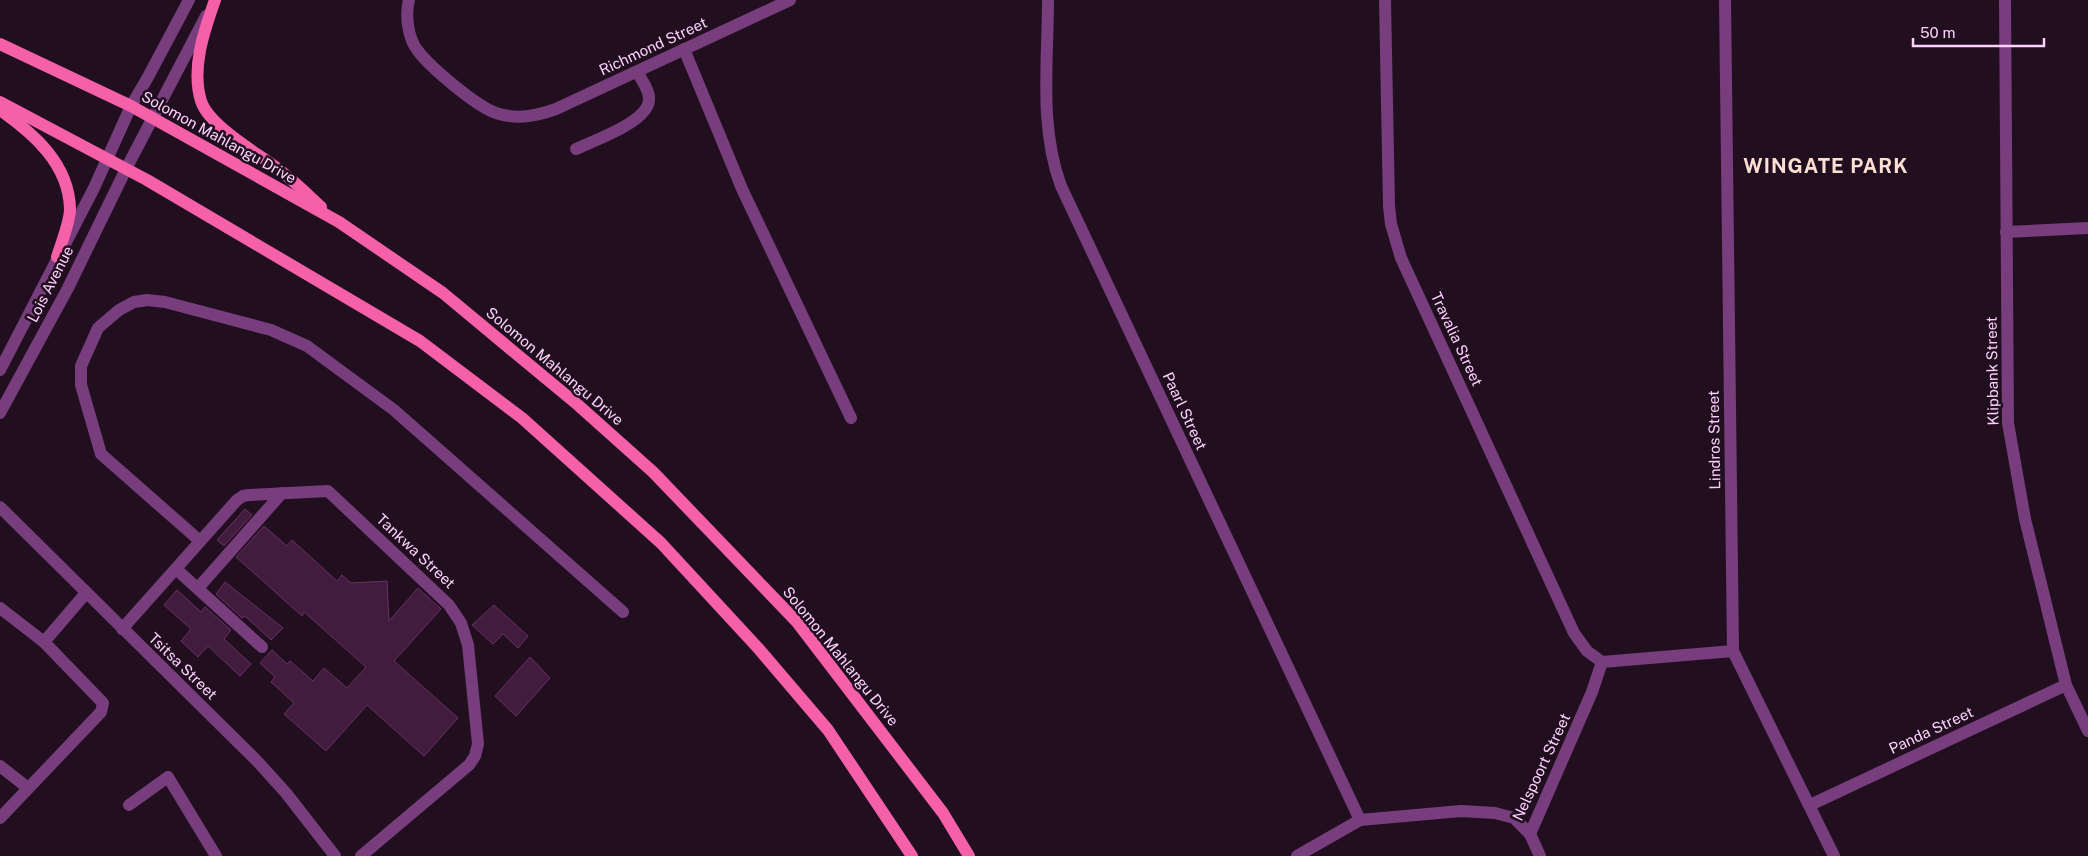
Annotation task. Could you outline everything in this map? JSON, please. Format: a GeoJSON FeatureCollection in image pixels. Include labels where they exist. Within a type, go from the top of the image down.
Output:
{"type":"FeatureCollection","features":[{"type":"Feature","properties":{"kind":"main road"},"geometry":{"type":"LineString","coordinates":[[214,0],[203,37],[197,74],[201,102],[220,128],[279,170],[339,222]]}},
{"type":"Feature","properties":{"kind":"main road","name":"Solomon Mahlangu Drive"},"geometry":{"type":"LineString","coordinates":[[0,44],[130,106],[339,222],[443,293],[578,405],[653,472],[797,622],[943,813],[969,856]]}},
{"type":"Feature","properties":{"kind":"main road"},"geometry":{"type":"LineString","coordinates":[[0,102],[147,180],[420,341],[522,418],[661,543],[758,648],[828,730],[912,856]]}},
{"type":"Feature","properties":{"kind":"main road"},"geometry":{"type":"LineString","coordinates":[[0,110],[47,150],[65,182],[70,210],[58,258]]}},
{"type":"Feature","properties":{"kind":"street","name":"Lois Avenue"},"geometry":{"type":"LineString","coordinates":[[0,370],[94,188],[130,106],[148,77],[189,0]]}},
{"type":"Feature","properties":{"kind":"street","name":"Lois Avenue"},"geometry":{"type":"LineString","coordinates":[[0,413],[68,288],[126,169],[214,0]]}},
{"type":"Feature","properties":{"kind":"street","name":"Richmond Street"},"geometry":{"type":"LineString","coordinates":[[409,0],[408,20],[411,38],[417,51],[429,63],[480,105],[496,113],[528,117],[556,110],[790,0]]}},
{"type":"Feature","properties":{"kind":"street","name":"Paarl Street"},"geometry":{"type":"LineString","coordinates":[[1048,0],[1047,121],[1053,163],[1061,186],[1360,820]]}},
{"type":"Feature","properties":{"kind":"street","name":"Travalia Street"},"geometry":{"type":"LineString","coordinates":[[1385,0],[1389,206],[1394,237],[1401,258],[1579,643],[1586,651],[1602,662]]}},
{"type":"Feature","properties":{"kind":"street","name":"Lindros Street"},"geometry":{"type":"LineString","coordinates":[[1725,0],[1733,651],[1834,856]]}},
{"type":"Feature","properties":{"kind":"street","name":"Klipbank Street"},"geometry":{"type":"LineString","coordinates":[[2005,0],[2008,423],[2025,519],[2066,685],[2088,731]]}},
{"type":"Feature","properties":{"kind":"street"},"geometry":{"type":"LineString","coordinates":[[684,49],[742,190],[851,418]]}},
{"type":"Feature","properties":{"kind":"street"},"geometry":{"type":"LineString","coordinates":[[576,150],[624,126],[642,115],[647,109],[649,96],[637,72]]}},
{"type":"Feature","properties":{"kind":"street"},"geometry":{"type":"LineString","coordinates":[[2006,232],[2088,228]]}},
{"type":"Feature","properties":{"kind":"street"},"geometry":{"type":"LineString","coordinates":[[200,541],[101,454],[80,385],[81,366],[98,328],[119,310],[134,302],[146,300],[165,302],[271,330],[307,346],[394,410],[623,612]]}},
{"type":"Feature","properties":{"kind":"street","name":"Tankwa Street"},"geometry":{"type":"LineString","coordinates":[[122,629],[200,541],[243,496],[282,493],[328,491],[449,605],[460,623],[468,645],[478,744],[475,756],[469,765],[361,856]]}},
{"type":"Feature","properties":{"kind":"street"},"geometry":{"type":"LineString","coordinates":[[198,588],[282,493]]}},
{"type":"Feature","properties":{"kind":"street","name":"Tsitsa Street"},"geometry":{"type":"LineString","coordinates":[[0,507],[257,761],[286,793],[335,856]]}},
{"type":"Feature","properties":{"kind":"street"},"geometry":{"type":"LineString","coordinates":[[176,569],[262,647]]}},
{"type":"Feature","properties":{"kind":"street"},"geometry":{"type":"LineString","coordinates":[[44,642],[86,593]]}},
{"type":"Feature","properties":{"kind":"street"},"geometry":{"type":"LineString","coordinates":[[0,608],[44,642],[103,703],[100,712],[0,818]]}},
{"type":"Feature","properties":{"kind":"street"},"geometry":{"type":"LineString","coordinates":[[1602,662],[1733,651]]}},
{"type":"Feature","properties":{"kind":"street","name":"Nelspoort Street"},"geometry":{"type":"LineString","coordinates":[[1296,856],[1360,820],[1461,812],[1495,813],[1514,818],[1530,834],[1592,692],[1602,662]]}},
{"type":"Feature","properties":{"kind":"street","name":"Panda Street"},"geometry":{"type":"LineString","coordinates":[[1810,805],[2066,685]]}},
{"type":"Feature","properties":{"kind":"street"},"geometry":{"type":"LineString","coordinates":[[0,766],[28,788]]}},
{"type":"Feature","properties":{"kind":"street"},"geometry":{"type":"LineString","coordinates":[[130,805],[168,777],[216,856]]}},
{"type":"Feature","properties":{"kind":"street"},"geometry":{"type":"LineString","coordinates":[[1530,834],[1540,856]]}},
{"type":"Feature","properties":{"kind":"building"},"geometry":{"type":"Polygon","coordinates":[[[245,509],[252,515],[224,546],[217,540],[245,509]]]}},
{"type":"Feature","properties":{"kind":"building"},"geometry":{"type":"Polygon","coordinates":[[[264,526],[287,546],[292,540],[337,581],[342,575],[351,583],[387,581],[389,621],[418,588],[441,609],[394,661],[458,718],[424,756],[367,705],[326,751],[284,714],[294,703],[271,682],[275,677],[260,663],[272,650],[287,664],[290,661],[313,681],[324,668],[347,688],[366,667],[304,612],[302,616],[236,557],[264,526]]]}},
{"type":"Feature","properties":{"kind":"building"},"geometry":{"type":"Polygon","coordinates":[[[225,582],[283,628],[271,640],[245,616],[242,618],[216,594],[225,582]]]}},
{"type":"Feature","properties":{"kind":"building"},"geometry":{"type":"Polygon","coordinates":[[[177,590],[201,612],[205,607],[231,630],[224,639],[251,664],[240,676],[208,646],[198,657],[181,641],[191,629],[164,605],[177,590]]]}},
{"type":"Feature","properties":{"kind":"building"},"geometry":{"type":"Polygon","coordinates":[[[494,605],[528,636],[518,648],[503,634],[493,644],[472,625],[494,605]]]}},
{"type":"Feature","properties":{"kind":"building"},"geometry":{"type":"Polygon","coordinates":[[[530,657],[550,678],[516,716],[495,696],[530,657]]]}},
{"type":"Feature","properties":{"kind":"district","name":"WINGATE PARK"},"geometry":{"type":"Point","coordinates":[1826,166]}}]}
